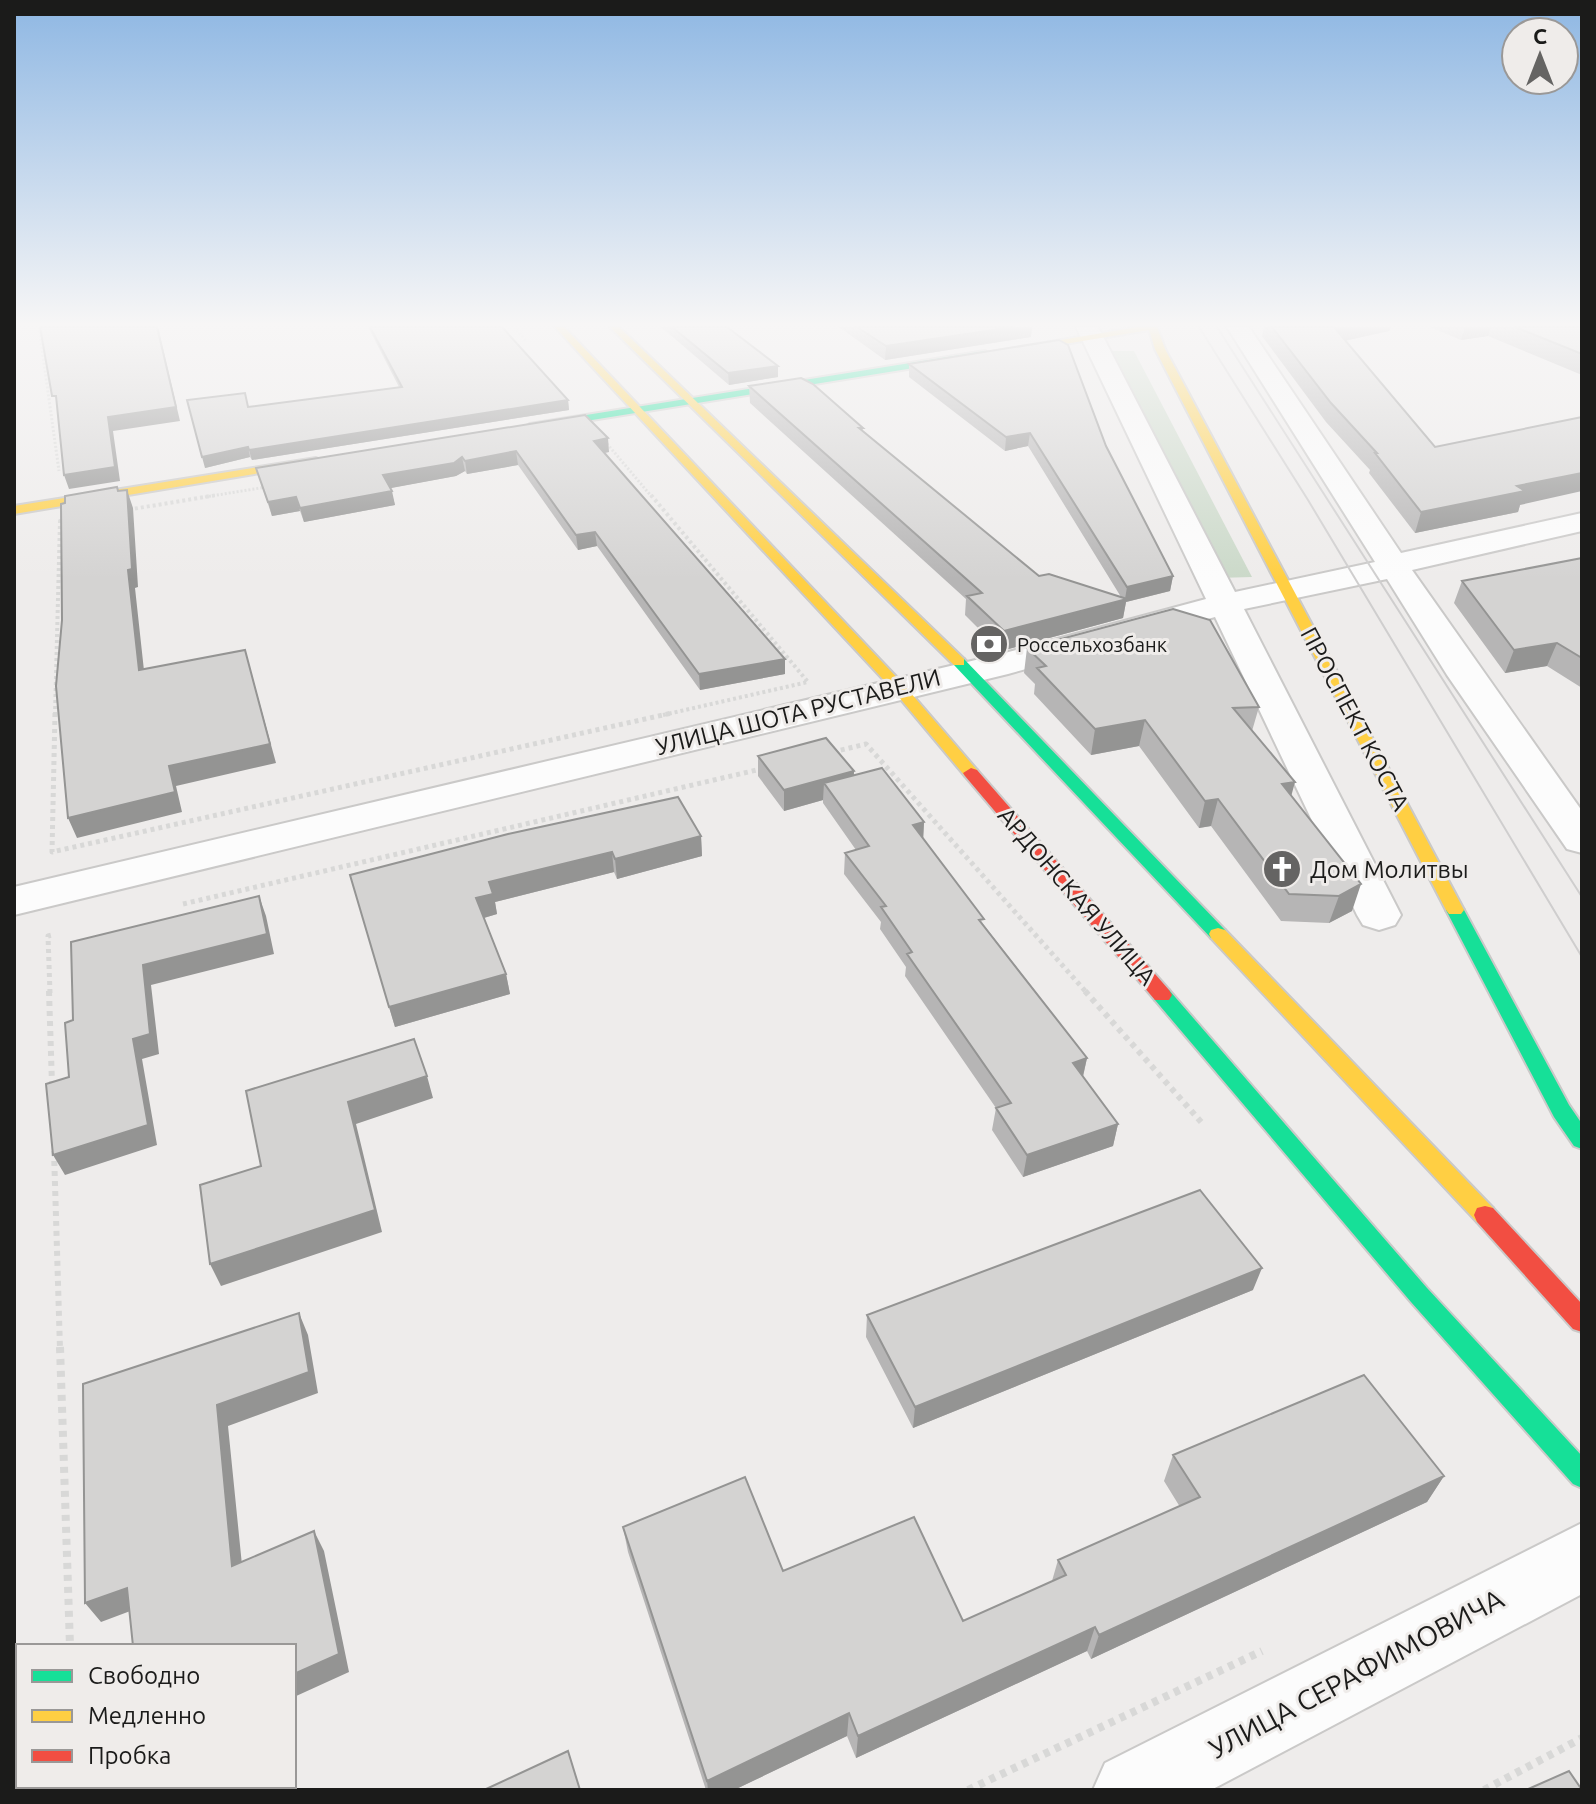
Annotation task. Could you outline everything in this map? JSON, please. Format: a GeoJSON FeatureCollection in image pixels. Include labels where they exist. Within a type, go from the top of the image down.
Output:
{"type":"FeatureCollection","features":[{"type":"Feature","properties":{"kind":"main road"},"geometry":{"type":"LineString","coordinates":[[509,430],[625,411]]}},
{"type":"Feature","properties":{"kind":"main road","name":"АРДОНСКАЯ УЛИЦА"},"geometry":{"type":"LineString","coordinates":[[640,411],[898,687],[1419,1295],[1582,1475]]}},
{"type":"Feature","properties":{"kind":"main road"},"geometry":{"type":"LineString","coordinates":[[701,411],[968,671],[1506,1237],[1582,1321]]}},
{"type":"Feature","properties":{"kind":"main road","name":"ПРОСПЕКТ КОСТА"},"geometry":{"type":"LineString","coordinates":[[1193,411],[1561,1111],[1582,1140]]}},
{"type":"Feature","properties":{"kind":"main road"},"geometry":{"type":"LineString","coordinates":[[14,510],[339,457]]}},
{"type":"Feature","properties":{"kind":"main road","name":"ПРОСПЕКТ КОСТА"},"geometry":{"type":"LineString","coordinates":[[1561,1111],[1578,1160]]}},
{"type":"Feature","properties":{"kind":"street"},"geometry":{"type":"LineString","coordinates":[[1128,411],[1379,915]]}},
{"type":"Feature","properties":{"kind":"street"},"geometry":{"type":"LineString","coordinates":[[1294,411],[1465,675],[1582,840]]}},
{"type":"Feature","properties":{"kind":"street","name":"УЛИЦА ШОТА РУСТАВЕЛИ"},"geometry":{"type":"LineString","coordinates":[[14,901],[968,671],[1286,588],[1397,567],[1411,560],[1582,522]]}},
{"type":"Feature","properties":{"kind":"street","name":"УЛИЦА СЕРАФИМОВИЧА"},"geometry":{"type":"LineString","coordinates":[[1132,1790],[1582,1557]]}},
{"type":"Feature","properties":{"kind":"path"},"geometry":{"type":"LineString","coordinates":[[51,411],[60,477]]}},
{"type":"Feature","properties":{"kind":"path"},"geometry":{"type":"LineString","coordinates":[[598,433],[808,682],[52,852],[60,521],[598,433]]}},
{"type":"Feature","properties":{"kind":"path"},"geometry":{"type":"LineString","coordinates":[[819,755],[866,744],[1213,1135]]}},
{"type":"Feature","properties":{"kind":"path"},"geometry":{"type":"LineString","coordinates":[[171,907],[773,766]]}},
{"type":"Feature","properties":{"kind":"path"},"geometry":{"type":"LineString","coordinates":[[53,1094],[48,936],[63,933]]}},
{"type":"Feature","properties":{"kind":"path"},"geometry":{"type":"LineString","coordinates":[[54,1141],[70,1644]]}},
{"type":"Feature","properties":{"kind":"path"},"geometry":{"type":"LineString","coordinates":[[968,1790],[1268,1648]]}},
{"type":"Feature","properties":{"kind":"path"},"geometry":{"type":"LineString","coordinates":[[1484,1790],[1582,1738]]}},
{"type":"Feature","properties":{"kind":"green space"},"geometry":{"type":"Polygon","coordinates":[[[1136,411],[1165,411],[1252,577],[1217,578],[1136,411]]]}},
{"type":"Feature","properties":{"kind":"building"},"geometry":{"type":"Polygon","coordinates":[[[58,411],[148,411],[108,417],[115,467],[64,475],[58,411]]]}},
{"type":"Feature","properties":{"kind":"building"},"geometry":{"type":"Polygon","coordinates":[[[190,411],[497,411],[249,450],[248,447],[202,457],[190,411]]]}},
{"type":"Feature","properties":{"kind":"building"},"geometry":{"type":"Polygon","coordinates":[[[777,411],[844,411],[863,428],[859,428],[1039,576],[1049,574],[1127,599],[1004,631],[967,596],[982,593],[777,411]]]}},
{"type":"Feature","properties":{"kind":"building"},"geometry":{"type":"Polygon","coordinates":[[[972,411],[1093,411],[1106,446],[1173,576],[1127,587],[1030,433],[1006,437],[972,411]]]}},
{"type":"Feature","properties":{"kind":"building"},"geometry":{"type":"Polygon","coordinates":[[[1339,411],[1405,411],[1435,447],[1582,417],[1582,473],[1517,486],[1525,491],[1421,512],[1377,453],[1339,411]]]}},
{"type":"Feature","properties":{"kind":"building"},"geometry":{"type":"Polygon","coordinates":[[[585,415],[608,438],[594,441],[785,659],[699,674],[595,532],[576,535],[516,451],[465,461],[462,457],[454,463],[383,475],[392,491],[300,508],[296,497],[268,502],[256,468],[585,415]]]}},
{"type":"Feature","properties":{"kind":"building"},"geometry":{"type":"Polygon","coordinates":[[[117,487],[118,491],[127,490],[132,569],[128,570],[139,670],[245,650],[270,744],[169,766],[175,792],[68,818],[56,686],[62,620],[61,504],[65,503],[65,496],[117,487]]]}},
{"type":"Feature","properties":{"kind":"building"},"geometry":{"type":"Polygon","coordinates":[[[1582,558],[1582,658],[1557,643],[1514,650],[1462,581],[1582,558]]]}},
{"type":"Feature","properties":{"kind":"building"},"geometry":{"type":"Polygon","coordinates":[[[1173,609],[1210,620],[1259,707],[1233,708],[1295,782],[1282,784],[1361,884],[1339,896],[1289,894],[1218,799],[1205,801],[1145,720],[1095,729],[1037,668],[1046,666],[1027,648],[1173,609]]]}},
{"type":"Feature","properties":{"kind":"building"},"geometry":{"type":"Polygon","coordinates":[[[826,738],[854,771],[784,790],[758,756],[826,738]]]}},
{"type":"Feature","properties":{"kind":"building"},"geometry":{"type":"Polygon","coordinates":[[[882,768],[924,822],[913,825],[984,919],[979,920],[1087,1058],[1073,1063],[1118,1124],[1027,1155],[996,1108],[1011,1103],[907,954],[912,952],[881,907],[886,906],[845,853],[869,846],[824,783],[882,768]]]}},
{"type":"Feature","properties":{"kind":"building"},"geometry":{"type":"Polygon","coordinates":[[[678,797],[701,836],[615,859],[612,852],[489,882],[493,894],[476,898],[506,974],[389,1007],[350,875],[508,834],[678,797]]]}},
{"type":"Feature","properties":{"kind":"building"},"geometry":{"type":"Polygon","coordinates":[[[259,896],[267,934],[143,965],[150,1034],[133,1039],[148,1125],[53,1155],[46,1084],[69,1077],[65,1023],[73,1020],[71,942],[259,896]]]}},
{"type":"Feature","properties":{"kind":"building"},"geometry":{"type":"Polygon","coordinates":[[[414,1039],[427,1076],[348,1102],[375,1210],[210,1264],[200,1185],[261,1166],[246,1091],[414,1039]]]}},
{"type":"Feature","properties":{"kind":"building"},"geometry":{"type":"Polygon","coordinates":[[[1200,1190],[1262,1268],[915,1407],[867,1315],[1200,1190]]]}},
{"type":"Feature","properties":{"kind":"building"},"geometry":{"type":"Polygon","coordinates":[[[299,1313],[309,1372],[217,1405],[232,1566],[314,1531],[339,1654],[296,1673],[296,1644],[133,1644],[127,1588],[85,1603],[83,1384],[299,1313]]]}},
{"type":"Feature","properties":{"kind":"building"},"geometry":{"type":"Polygon","coordinates":[[[1364,1375],[1444,1476],[1099,1635],[1095,1627],[858,1736],[849,1713],[707,1781],[623,1527],[745,1477],[783,1571],[914,1517],[963,1621],[1066,1575],[1058,1560],[1200,1497],[1173,1455],[1364,1375]]]}},
{"type":"Feature","properties":{"kind":"building"},"geometry":{"type":"Polygon","coordinates":[[[568,1751],[580,1790],[484,1790],[568,1751]]]}},
{"type":"Feature","properties":{"kind":"building"},"geometry":{"type":"Polygon","coordinates":[[[1569,1771],[1582,1790],[1526,1790],[1569,1771]]]}},
{"type":"Feature","properties":{"kind":"tram line"},"geometry":{"type":"LineString","coordinates":[[1252,411],[1582,957]]}},
{"type":"Feature","properties":{"kind":"tram line"},"geometry":{"type":"LineString","coordinates":[[1271,411],[1582,897]]}},
{"type":"Feature","properties":{"kind":"traffic: fast"},"geometry":{"type":"LineString","coordinates":[[530,427],[629,411]]}},
{"type":"Feature","properties":{"kind":"traffic: fast"},"geometry":{"type":"LineString","coordinates":[[959,662],[1218,934]]}},
{"type":"Feature","properties":{"kind":"traffic: fast"},"geometry":{"type":"LineString","coordinates":[[1455,910],[1561,1111],[1582,1140]]}},
{"type":"Feature","properties":{"kind":"traffic: fast"},"geometry":{"type":"LineString","coordinates":[[1162,995],[1419,1295],[1582,1475]]}},
{"type":"Feature","properties":{"kind":"traffic: slow"},"geometry":{"type":"LineString","coordinates":[[638,411],[898,687],[971,773]]}},
{"type":"Feature","properties":{"kind":"traffic: slow"},"geometry":{"type":"LineString","coordinates":[[701,411],[959,662]]}},
{"type":"Feature","properties":{"kind":"traffic: slow"},"geometry":{"type":"LineString","coordinates":[[1193,411],[1455,910]]}},
{"type":"Feature","properties":{"kind":"traffic: slow"},"geometry":{"type":"LineString","coordinates":[[14,510],[316,461]]}},
{"type":"Feature","properties":{"kind":"traffic: slow"},"geometry":{"type":"LineString","coordinates":[[1218,934],[1485,1215]]}},
{"type":"Feature","properties":{"kind":"traffic: jam"},"geometry":{"type":"LineString","coordinates":[[971,773],[1162,995]]}},
{"type":"Feature","properties":{"kind":"traffic: jam"},"geometry":{"type":"LineString","coordinates":[[1485,1215],[1582,1321]]}},
{"type":"Feature","properties":{"kind":"place","name":"Россельхозбанк"},"geometry":{"type":"Point","coordinates":[989,644]}},
{"type":"Feature","properties":{"kind":"place","name":"Дом Молитвы"},"geometry":{"type":"Point","coordinates":[1282,869]}}]}
